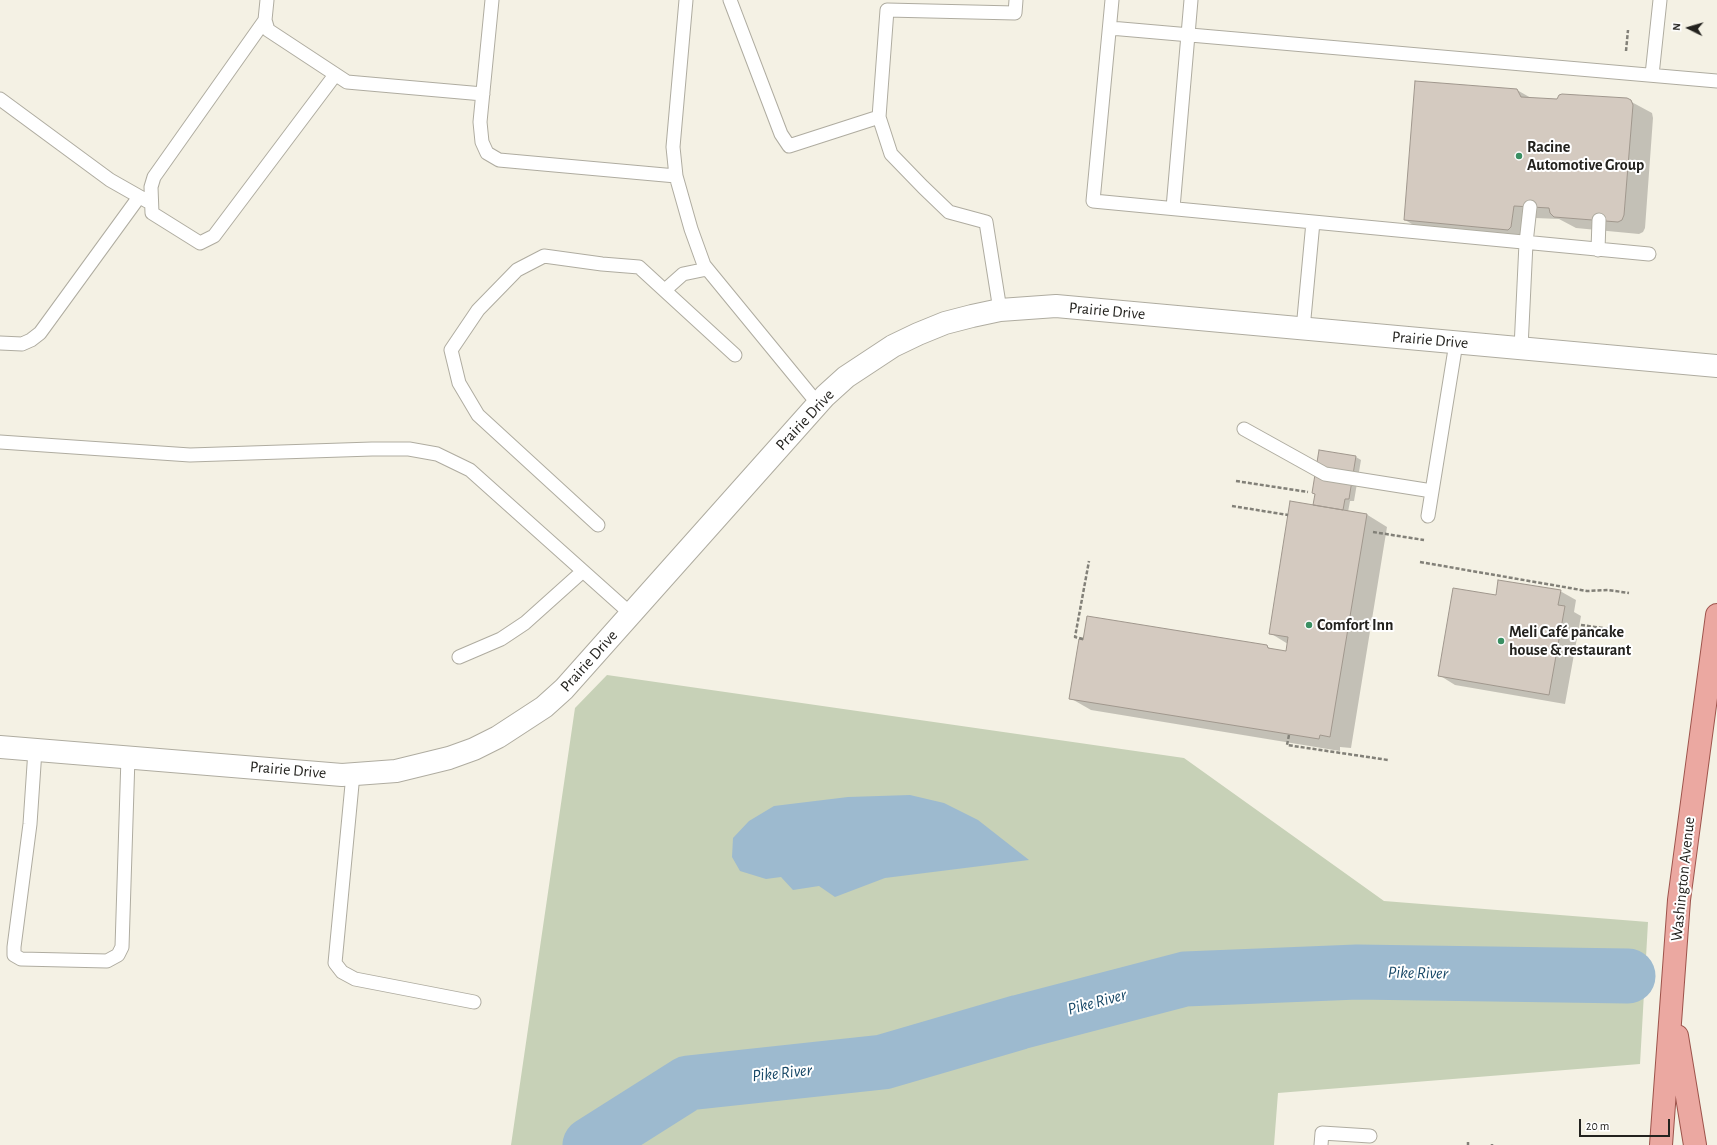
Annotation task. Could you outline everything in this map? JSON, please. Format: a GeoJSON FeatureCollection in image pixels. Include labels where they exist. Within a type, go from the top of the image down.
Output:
{"type":"FeatureCollection","features":[{"type":"Feature","properties":{"kind":"main road","name":"Washington Avenue"},"geometry":{"type":"LineString","coordinates":[[1661,1145],[1679,900],[1717,615]]}},
{"type":"Feature","properties":{"kind":"main road"},"geometry":{"type":"LineString","coordinates":[[1671,1003],[1695,1145]]}},
{"type":"Feature","properties":{"kind":"street","name":"Prairie Drive"},"geometry":{"type":"LineString","coordinates":[[0,747],[342,775],[396,771],[449,758],[474,749],[498,737],[544,707],[564,689],[818,404],[846,377],[893,346],[918,334],[945,323],[1000,310],[1056,306],[1717,366]]}},
{"type":"Feature","properties":{"kind":"lane"},"geometry":{"type":"LineString","coordinates":[[266,0],[265,20],[268,30],[347,82],[483,94]]}},
{"type":"Feature","properties":{"kind":"lane"},"geometry":{"type":"LineString","coordinates":[[492,0],[480,122],[482,142],[487,153],[499,160],[676,176]]}},
{"type":"Feature","properties":{"kind":"lane"},"geometry":{"type":"LineString","coordinates":[[686,0],[673,147],[676,176],[691,229],[707,269],[818,404]]}},
{"type":"Feature","properties":{"kind":"lane"},"geometry":{"type":"LineString","coordinates":[[730,0],[781,134],[789,146],[879,117]]}},
{"type":"Feature","properties":{"kind":"lane"},"geometry":{"type":"LineString","coordinates":[[1000,310],[986,222],[949,212],[928,192],[891,154],[879,117],[887,10],[1015,13],[1016,0]]}},
{"type":"Feature","properties":{"kind":"lane"},"geometry":{"type":"LineString","coordinates":[[1112,0],[1093,201],[1312,222],[1415,227],[1526,243],[1649,254]]}},
{"type":"Feature","properties":{"kind":"lane"},"geometry":{"type":"LineString","coordinates":[[1173,208],[1191,0]]}},
{"type":"Feature","properties":{"kind":"lane"},"geometry":{"type":"LineString","coordinates":[[1652,75],[1660,0]]}},
{"type":"Feature","properties":{"kind":"lane"},"geometry":{"type":"LineString","coordinates":[[0,343],[22,344],[31,340],[40,333],[145,200],[154,177],[265,20]]}},
{"type":"Feature","properties":{"kind":"lane"},"geometry":{"type":"LineString","coordinates":[[1110,28],[1717,81]]}},
{"type":"Feature","properties":{"kind":"lane"},"geometry":{"type":"LineString","coordinates":[[0,99],[110,180],[145,200],[152,213],[200,243],[214,236],[335,74]]}},
{"type":"Feature","properties":{"kind":"lane"},"geometry":{"type":"LineString","coordinates":[[1521,348],[1526,243],[1530,207]]}},
{"type":"Feature","properties":{"kind":"lane"},"geometry":{"type":"LineString","coordinates":[[1598,250],[1599,220]]}},
{"type":"Feature","properties":{"kind":"lane"},"geometry":{"type":"LineString","coordinates":[[1303,329],[1312,222]]}},
{"type":"Feature","properties":{"kind":"lane"},"geometry":{"type":"LineString","coordinates":[[598,525],[478,415],[459,383],[451,350],[478,310],[517,270],[544,256],[602,264],[639,266],[735,355]]}},
{"type":"Feature","properties":{"kind":"lane"},"geometry":{"type":"LineString","coordinates":[[665,290],[682,274],[707,269]]}},
{"type":"Feature","properties":{"kind":"lane"},"geometry":{"type":"LineString","coordinates":[[1428,516],[1456,343]]}},
{"type":"Feature","properties":{"kind":"lane"},"geometry":{"type":"LineString","coordinates":[[1244,429],[1325,474],[1432,491]]}},
{"type":"Feature","properties":{"kind":"lane"},"geometry":{"type":"LineString","coordinates":[[0,442],[190,454],[409,449],[437,454],[470,470],[631,614]]}},
{"type":"Feature","properties":{"kind":"lane"},"geometry":{"type":"LineString","coordinates":[[459,657],[501,639],[524,623],[583,571]]}},
{"type":"Feature","properties":{"kind":"lane"},"geometry":{"type":"LineString","coordinates":[[35,750],[30,824],[14,946],[14,955],[21,959],[107,962],[118,955],[122,947],[128,757]]}},
{"type":"Feature","properties":{"kind":"lane"},"geometry":{"type":"LineString","coordinates":[[353,774],[335,963],[342,972],[355,979],[474,1002]]}},
{"type":"Feature","properties":{"kind":"lane"},"geometry":{"type":"LineString","coordinates":[[1320,1145],[1322,1133],[1370,1136],[1359,1145]]}},
{"type":"Feature","properties":{"kind":"path"},"geometry":{"type":"LineString","coordinates":[[1626,57],[1628,30]]}},
{"type":"Feature","properties":{"kind":"path"},"geometry":{"type":"LineString","coordinates":[[1236,481],[1284,488]]}},
{"type":"Feature","properties":{"kind":"path"},"geometry":{"type":"LineString","coordinates":[[1232,506],[1288,515]]}},
{"type":"Feature","properties":{"kind":"path"},"geometry":{"type":"LineString","coordinates":[[1373,532],[1424,540]]}},
{"type":"Feature","properties":{"kind":"path"},"geometry":{"type":"LineString","coordinates":[[1083,639],[1075,637],[1089,561]]}},
{"type":"Feature","properties":{"kind":"path"},"geometry":{"type":"LineString","coordinates":[[1420,562],[1587,591],[1608,590],[1629,593]]}},
{"type":"Feature","properties":{"kind":"path"},"geometry":{"type":"LineString","coordinates":[[1514,582],[1515,578]]}},
{"type":"Feature","properties":{"kind":"path"},"geometry":{"type":"LineString","coordinates":[[1581,625],[1623,631]]}},
{"type":"Feature","properties":{"kind":"path"},"geometry":{"type":"LineString","coordinates":[[1289,734],[1287,744],[1388,760]]}},
{"type":"Feature","properties":{"kind":"green space"},"geometry":{"type":"Polygon","coordinates":[[[607,675],[1184,758],[1384,901],[1648,922],[1640,1064],[1278,1093],[1274,1145],[511,1145],[575,708],[607,675]]]}},
{"type":"Feature","properties":{"kind":"water"},"geometry":{"type":"Polygon","coordinates":[[[910,795],[944,803],[978,820],[1029,860],[885,878],[835,897],[819,886],[793,890],[781,877],[766,879],[740,871],[732,857],[733,838],[749,821],[774,806],[848,797],[910,795]]]}},
{"type":"Feature","properties":{"kind":"building","name":"Racine Automotive Group"},"geometry":{"type":"Polygon","coordinates":[[[1415,81],[1517,89],[1521,97],[1557,99],[1559,95],[1562,94],[1627,98],[1631,100],[1633,105],[1624,215],[1622,220],[1618,222],[1554,217],[1550,213],[1549,208],[1514,206],[1511,227],[1508,230],[1404,220],[1415,81]]]}},
{"type":"Feature","properties":{"kind":"building"},"geometry":{"type":"Polygon","coordinates":[[[1319,450],[1356,456],[1349,499],[1345,499],[1343,510],[1313,505],[1315,494],[1312,493],[1319,450]]]}},
{"type":"Feature","properties":{"kind":"building","name":"Comfort Inn"},"geometry":{"type":"Polygon","coordinates":[[[1290,501],[1367,514],[1330,737],[1320,735],[1319,739],[1069,699],[1079,639],[1083,640],[1087,616],[1267,645],[1268,648],[1286,651],[1288,637],[1269,634],[1290,501]]]}},
{"type":"Feature","properties":{"kind":"building","name":"Meli Café pancake house & restaurant"},"geometry":{"type":"Polygon","coordinates":[[[1498,580],[1561,590],[1558,605],[1565,606],[1549,695],[1438,676],[1453,588],[1496,595],[1498,580]]]}},
{"type":"Feature","properties":{"kind":"waterway","name":"Pike River"},"geometry":{"type":"LineString","coordinates":[[590,1145],[688,1083],[883,1062],[1020,1022],[1185,979],[1357,972],[1628,976]]}},
{"type":"Feature","properties":{"kind":"place","name":"Racine Automotive Group"},"geometry":{"type":"Point","coordinates":[1519,156]}},
{"type":"Feature","properties":{"kind":"place","name":"Comfort Inn"},"geometry":{"type":"Point","coordinates":[1309,625]}},
{"type":"Feature","properties":{"kind":"place","name":"Meli Café pancake house & restaurant"},"geometry":{"type":"Point","coordinates":[1501,641]}}]}
